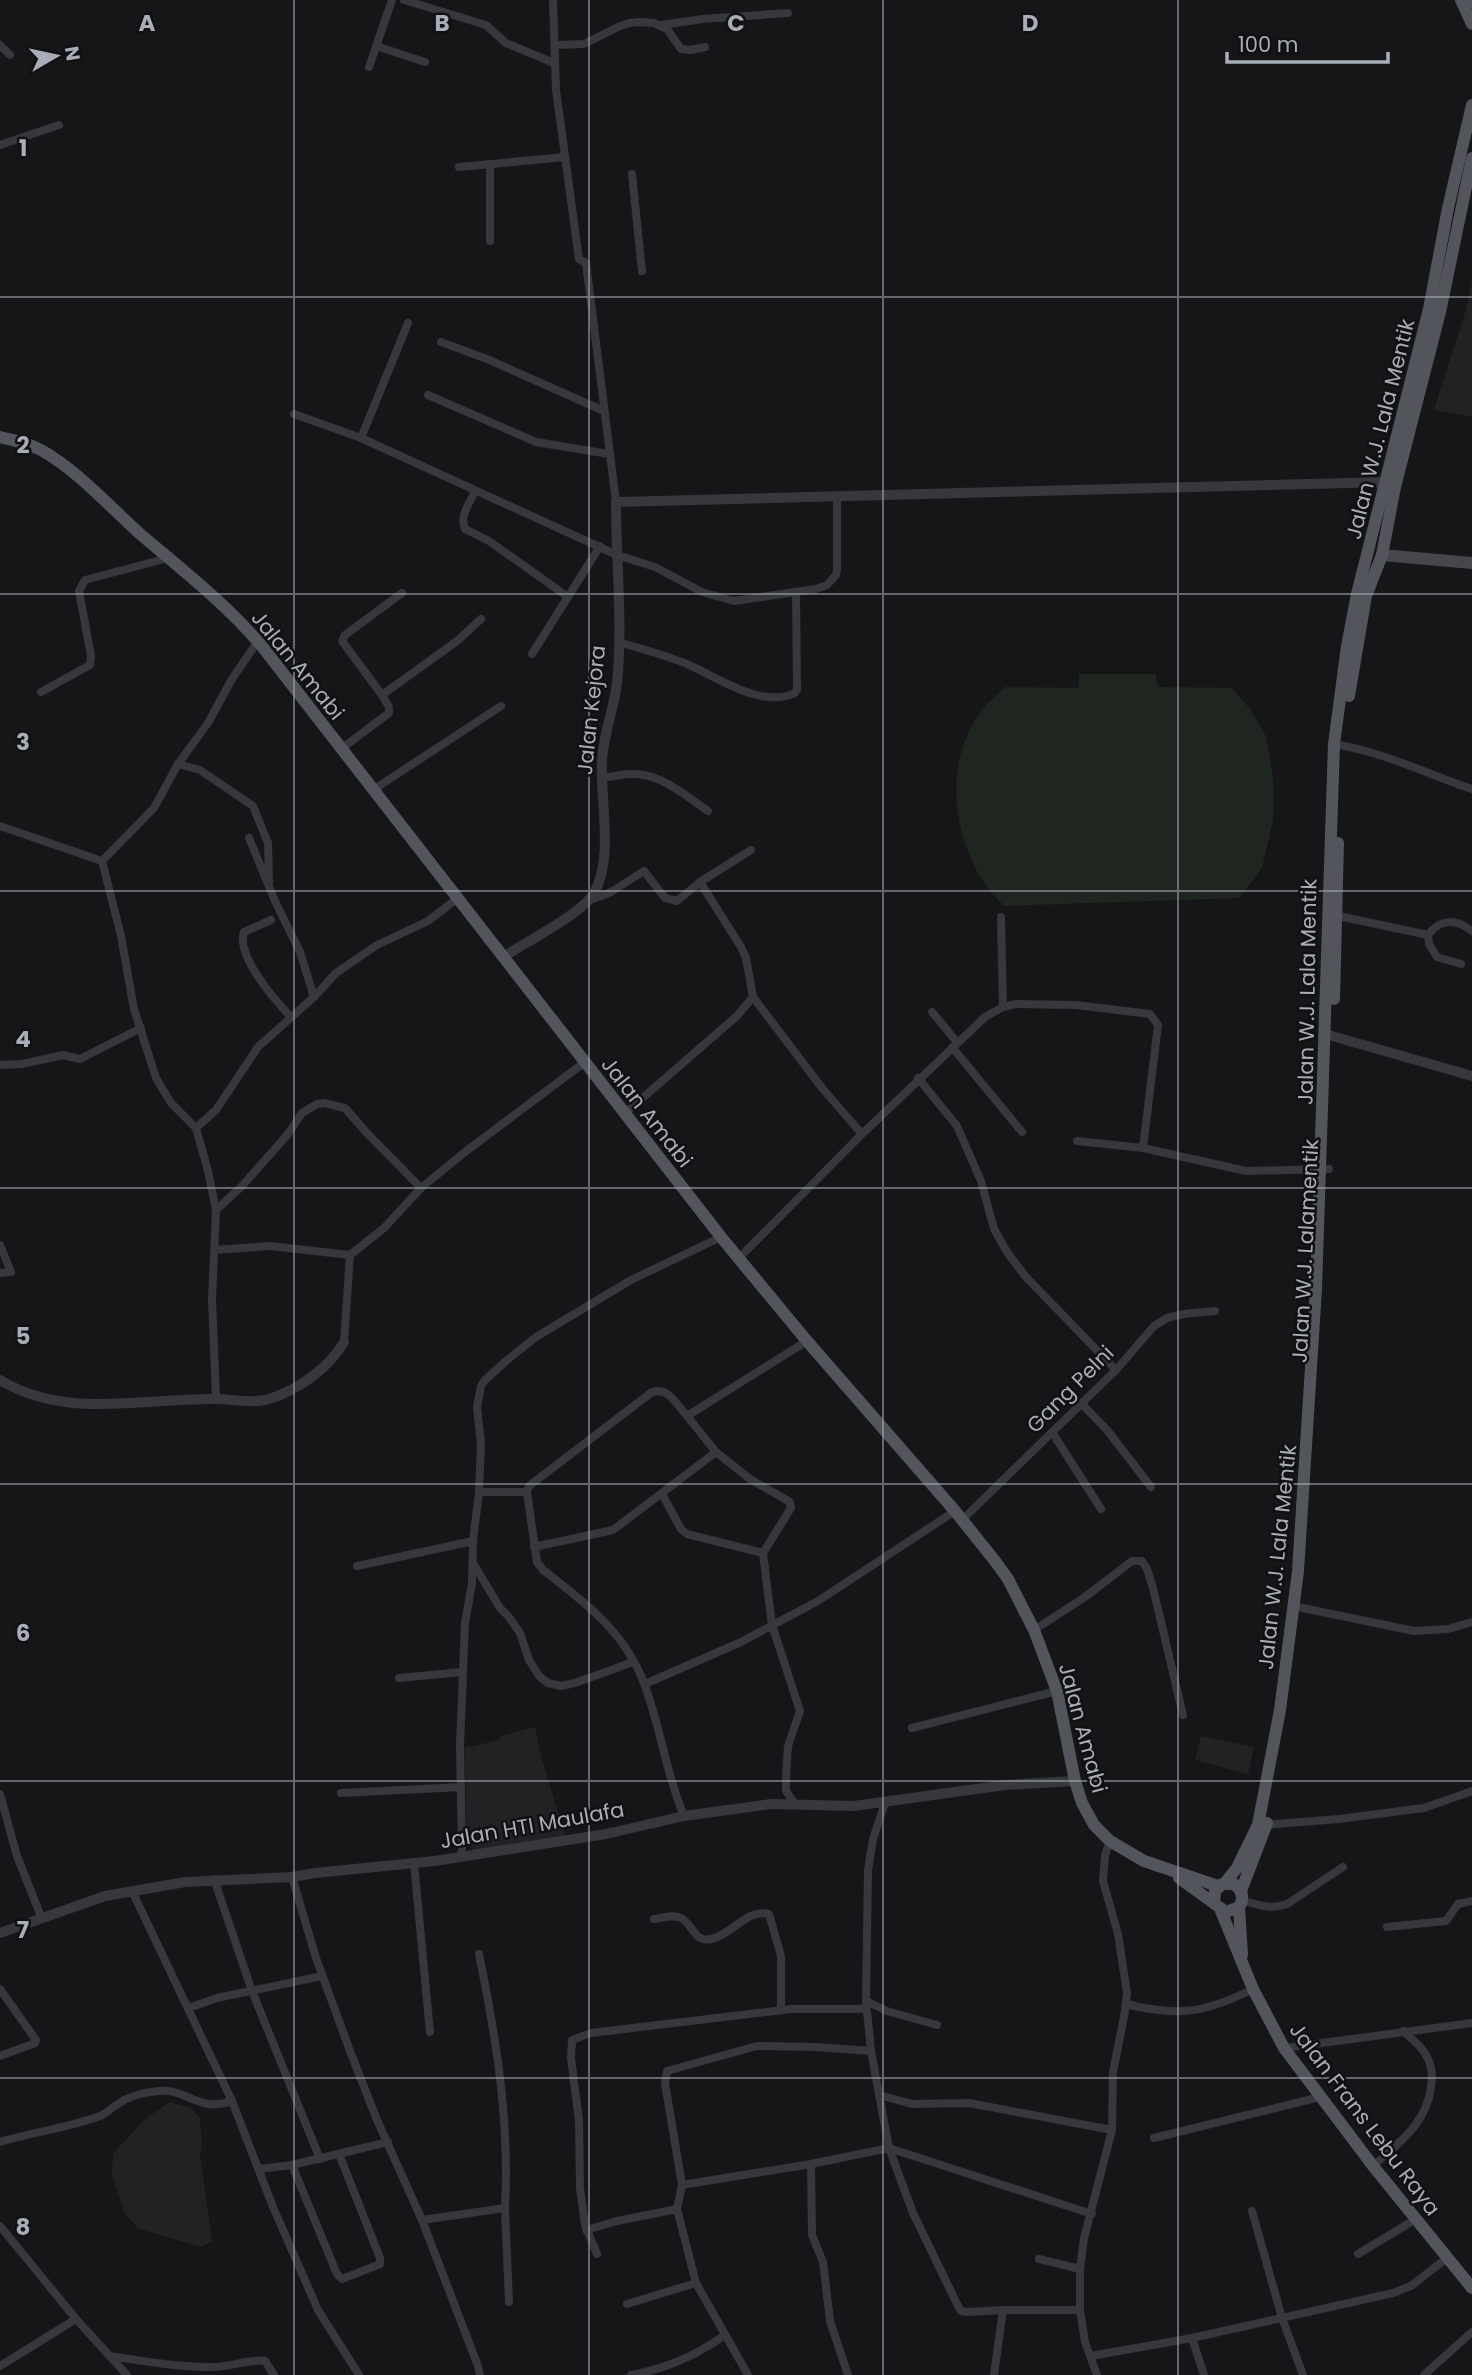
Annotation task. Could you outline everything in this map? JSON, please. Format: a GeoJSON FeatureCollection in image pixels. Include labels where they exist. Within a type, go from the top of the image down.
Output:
{"type":"FeatureCollection","features":[{"type":"Feature","properties":{"kind":"main road"},"geometry":{"type":"LineString","coordinates":[[1461,0],[1472,24]]}},
{"type":"Feature","properties":{"kind":"main road","name":"Jalan W.J. Lala Mentik"},"geometry":{"type":"LineString","coordinates":[[1222,1884],[1237,1868],[1263,1825],[1298,1571],[1325,1169],[1338,745],[1346,646],[1357,594],[1376,554],[1472,105]]}},
{"type":"Feature","properties":{"kind":"main road"},"geometry":{"type":"LineString","coordinates":[[1390,484],[1440,312],[1472,158]]}},
{"type":"Feature","properties":{"kind":"main road","name":"Jalan Amabi"},"geometry":{"type":"LineString","coordinates":[[0,437],[41,450],[69,470],[201,584],[258,641],[721,1237],[958,1515],[1008,1580],[1034,1630],[1057,1691],[1075,1781],[1082,1803],[1094,1825],[1110,1841],[1144,1861],[1170,1872],[1222,1884]]}},
{"type":"Feature","properties":{"kind":"main road"},"geometry":{"type":"LineString","coordinates":[[1376,554],[1472,563]]}},
{"type":"Feature","properties":{"kind":"main road","name":"Jalan W.J. Lalamentik"},"geometry":{"type":"LineString","coordinates":[[1241,1899],[1263,1825],[1287,1697],[1305,1554],[1319,1369],[1325,1169]]}},
{"type":"Feature","properties":{"kind":"main road","name":"Jalan Amabi"},"geometry":{"type":"LineString","coordinates":[[1170,1872],[1218,1907]]}},
{"type":"Feature","properties":{"kind":"main road"},"geometry":{"type":"LineString","coordinates":[[1222,1884],[1234,1884],[1241,1899],[1231,1912],[1218,1907],[1213,1897],[1222,1884]]}},
{"type":"Feature","properties":{"kind":"main road","name":"Jalan Frans Lebu Raya"},"geometry":{"type":"LineString","coordinates":[[1241,1899],[1242,1964]]}},
{"type":"Feature","properties":{"kind":"main road","name":"Jalan Frans Lebu Raya"},"geometry":{"type":"LineString","coordinates":[[1218,1907],[1253,1989],[1284,2048],[1373,2166],[1472,2288]]}},
{"type":"Feature","properties":{"kind":"street"},"geometry":{"type":"LineString","coordinates":[[369,67],[392,0]]}},
{"type":"Feature","properties":{"kind":"street"},"geometry":{"type":"LineString","coordinates":[[404,0],[486,24],[506,43],[554,63]]}},
{"type":"Feature","properties":{"kind":"street"},"geometry":{"type":"LineString","coordinates":[[553,0],[554,63],[565,157],[579,259],[586,263],[616,502],[1343,481],[1390,484]]}},
{"type":"Feature","properties":{"kind":"street"},"geometry":{"type":"LineString","coordinates":[[555,45],[584,44],[629,23],[661,25],[788,13]]}},
{"type":"Feature","properties":{"kind":"street"},"geometry":{"type":"LineString","coordinates":[[661,25],[681,48],[691,50],[705,47]]}},
{"type":"Feature","properties":{"kind":"street"},"geometry":{"type":"LineString","coordinates":[[0,45],[10,55]]}},
{"type":"Feature","properties":{"kind":"street"},"geometry":{"type":"LineString","coordinates":[[376,46],[425,62]]}},
{"type":"Feature","properties":{"kind":"street"},"geometry":{"type":"LineString","coordinates":[[0,145],[59,125]]}},
{"type":"Feature","properties":{"kind":"street"},"geometry":{"type":"LineString","coordinates":[[459,167],[565,157]]}},
{"type":"Feature","properties":{"kind":"street"},"geometry":{"type":"LineString","coordinates":[[490,241],[491,164]]}},
{"type":"Feature","properties":{"kind":"street"},"geometry":{"type":"LineString","coordinates":[[632,174],[642,271]]}},
{"type":"Feature","properties":{"kind":"street"},"geometry":{"type":"LineString","coordinates":[[361,438],[408,323]]}},
{"type":"Feature","properties":{"kind":"street"},"geometry":{"type":"LineString","coordinates":[[441,342],[487,359],[604,411]]}},
{"type":"Feature","properties":{"kind":"street"},"geometry":{"type":"LineString","coordinates":[[428,395],[536,442],[609,454]]}},
{"type":"Feature","properties":{"kind":"street"},"geometry":{"type":"LineString","coordinates":[[294,414],[361,438],[617,555],[655,567],[702,592],[727,600],[796,592],[827,585],[836,575],[837,495]]}},
{"type":"Feature","properties":{"kind":"street"},"geometry":{"type":"LineString","coordinates":[[475,491],[464,515],[466,529],[489,541],[568,597]]}},
{"type":"Feature","properties":{"kind":"street","name":"Jalan Kejora"},"geometry":{"type":"LineString","coordinates":[[588,901],[594,894],[601,871],[604,848],[602,757],[617,682],[619,642],[616,502]]}},
{"type":"Feature","properties":{"kind":"street"},"geometry":{"type":"LineString","coordinates":[[532,654],[600,546]]}},
{"type":"Feature","properties":{"kind":"street"},"geometry":{"type":"LineString","coordinates":[[41,692],[90,665],[91,656],[79,591],[82,583],[89,578],[168,558]]}},
{"type":"Feature","properties":{"kind":"street"},"geometry":{"type":"LineString","coordinates":[[619,642],[685,663],[748,694],[789,696],[797,689],[796,592]]}},
{"type":"Feature","properties":{"kind":"street"},"geometry":{"type":"LineString","coordinates":[[341,749],[388,713],[389,707],[342,640],[402,593]]}},
{"type":"Feature","properties":{"kind":"street"},"geometry":{"type":"LineString","coordinates":[[382,695],[469,632],[481,619]]}},
{"type":"Feature","properties":{"kind":"street"},"geometry":{"type":"LineString","coordinates":[[102,861],[154,808],[178,764],[208,723],[232,679],[258,641]]}},
{"type":"Feature","properties":{"kind":"street"},"geometry":{"type":"LineString","coordinates":[[373,790],[501,706]]}},
{"type":"Feature","properties":{"kind":"street"},"geometry":{"type":"LineString","coordinates":[[1338,745],[1393,758],[1472,789]]}},
{"type":"Feature","properties":{"kind":"street"},"geometry":{"type":"LineString","coordinates":[[178,764],[200,770],[253,806],[268,844],[269,885]]}},
{"type":"Feature","properties":{"kind":"street"},"geometry":{"type":"LineString","coordinates":[[601,778],[634,774],[653,777],[674,787],[708,811]]}},
{"type":"Feature","properties":{"kind":"street"},"geometry":{"type":"LineString","coordinates":[[0,826],[102,861]]}},
{"type":"Feature","properties":{"kind":"street"},"geometry":{"type":"LineString","coordinates":[[249,838],[300,952],[314,997]]}},
{"type":"Feature","properties":{"kind":"street"},"geometry":{"type":"LineString","coordinates":[[503,957],[588,901],[611,892],[644,871],[665,898],[674,901],[681,899],[699,882],[751,850]]}},
{"type":"Feature","properties":{"kind":"street"},"geometry":{"type":"LineString","coordinates":[[102,861],[121,936],[130,992],[160,1088],[196,1128],[216,1210],[212,1299],[216,1399]]}},
{"type":"Feature","properties":{"kind":"street"},"geometry":{"type":"LineString","coordinates":[[699,882],[741,947],[746,958],[753,997],[822,1088],[862,1134]]}},
{"type":"Feature","properties":{"kind":"street"},"geometry":{"type":"LineString","coordinates":[[196,1128],[216,1110],[258,1047],[314,997],[335,974],[377,945],[428,920],[458,898]]}},
{"type":"Feature","properties":{"kind":"street"},"geometry":{"type":"LineString","coordinates":[[1333,915],[1428,935]]}},
{"type":"Feature","properties":{"kind":"street"},"geometry":{"type":"LineString","coordinates":[[1001,917],[1003,1007]]}},
{"type":"Feature","properties":{"kind":"street"},"geometry":{"type":"LineString","coordinates":[[271,920],[244,932],[242,941],[248,960],[257,975],[290,1016]]}},
{"type":"Feature","properties":{"kind":"street"},"geometry":{"type":"LineString","coordinates":[[1461,964],[1437,957],[1429,944],[1428,935],[1433,928],[1448,921],[1455,921],[1472,931]]}},
{"type":"Feature","properties":{"kind":"street"},"geometry":{"type":"LineString","coordinates":[[623,1114],[737,1016],[753,997]]}},
{"type":"Feature","properties":{"kind":"street"},"geometry":{"type":"LineString","coordinates":[[738,1258],[918,1078],[985,1017],[1003,1007],[1016,1004],[1076,1005],[1150,1014],[1155,1018],[1158,1025],[1143,1148]]}},
{"type":"Feature","properties":{"kind":"street"},"geometry":{"type":"LineString","coordinates":[[932,1012],[1022,1132]]}},
{"type":"Feature","properties":{"kind":"street"},"geometry":{"type":"LineString","coordinates":[[0,1065],[22,1064],[63,1055],[79,1059],[141,1028]]}},
{"type":"Feature","properties":{"kind":"street"},"geometry":{"type":"LineString","coordinates":[[1329,1035],[1472,1076]]}},
{"type":"Feature","properties":{"kind":"street"},"geometry":{"type":"LineString","coordinates":[[215,1250],[270,1246],[350,1255],[384,1228],[421,1188],[584,1062]]}},
{"type":"Feature","properties":{"kind":"street"},"geometry":{"type":"LineString","coordinates":[[918,1078],[957,1126],[981,1181],[994,1228],[1007,1252],[1026,1276],[1116,1370]]}},
{"type":"Feature","properties":{"kind":"street"},"geometry":{"type":"LineString","coordinates":[[216,1210],[242,1186],[288,1134],[302,1113],[324,1103],[345,1108],[421,1188]]}},
{"type":"Feature","properties":{"kind":"street"},"geometry":{"type":"LineString","coordinates":[[1077,1141],[1143,1148],[1246,1171],[1325,1169]]}},
{"type":"Feature","properties":{"kind":"street"},"geometry":{"type":"LineString","coordinates":[[463,1856],[460,1745],[465,1623],[479,1492],[479,1393],[485,1380],[536,1337],[664,1263],[721,1237]]}},
{"type":"Feature","properties":{"kind":"street"},"geometry":{"type":"LineString","coordinates":[[0,1245],[11,1272],[0,1273]]}},
{"type":"Feature","properties":{"kind":"street"},"geometry":{"type":"LineString","coordinates":[[0,1380],[11,1387],[54,1401],[93,1404],[216,1399],[266,1400],[294,1390],[336,1356],[344,1342],[350,1255]]}},
{"type":"Feature","properties":{"kind":"street","name":"Gang Pelni"},"geometry":{"type":"LineString","coordinates":[[645,1684],[818,1601],[958,1515],[1052,1432],[1116,1370],[1154,1326],[1167,1318],[1183,1314],[1215,1311]]}},
{"type":"Feature","properties":{"kind":"street"},"geometry":{"type":"LineString","coordinates":[[687,1416],[807,1341]]}},
{"type":"Feature","properties":{"kind":"street"},"geometry":{"type":"LineString","coordinates":[[684,1816],[674,1793],[645,1684],[621,1640],[598,1613],[543,1570],[536,1558],[527,1492],[529,1486],[652,1392],[660,1390],[668,1393],[716,1452],[750,1479],[790,1502],[791,1508],[763,1553],[772,1625],[800,1711],[788,1746],[786,1776],[786,1791],[794,1804]]}},
{"type":"Feature","properties":{"kind":"street"},"geometry":{"type":"LineString","coordinates":[[1081,1403],[1107,1430],[1151,1487]]}},
{"type":"Feature","properties":{"kind":"street"},"geometry":{"type":"LineString","coordinates":[[1052,1432],[1101,1509]]}},
{"type":"Feature","properties":{"kind":"street"},"geometry":{"type":"LineString","coordinates":[[534,1547],[613,1530],[716,1452]]}},
{"type":"Feature","properties":{"kind":"street"},"geometry":{"type":"LineString","coordinates":[[479,1492],[527,1492]]}},
{"type":"Feature","properties":{"kind":"street"},"geometry":{"type":"LineString","coordinates":[[662,1494],[681,1529],[687,1534],[763,1553]]}},
{"type":"Feature","properties":{"kind":"street"},"geometry":{"type":"LineString","coordinates":[[357,1566],[473,1541]]}},
{"type":"Feature","properties":{"kind":"street"},"geometry":{"type":"LineString","coordinates":[[1034,1630],[1085,1597],[1132,1561],[1142,1561],[1153,1588],[1183,1715]]}},
{"type":"Feature","properties":{"kind":"street"},"geometry":{"type":"LineString","coordinates":[[473,1563],[500,1608],[520,1633],[529,1660],[548,1684],[561,1686],[575,1683],[633,1662]]}},
{"type":"Feature","properties":{"kind":"street"},"geometry":{"type":"LineString","coordinates":[[1298,1607],[1414,1631],[1448,1629],[1472,1622]]}},
{"type":"Feature","properties":{"kind":"street"},"geometry":{"type":"LineString","coordinates":[[399,1678],[463,1672]]}},
{"type":"Feature","properties":{"kind":"street"},"geometry":{"type":"LineString","coordinates":[[912,1728],[1057,1691]]}},
{"type":"Feature","properties":{"kind":"street","name":"Jalan HTI Maulafa"},"geometry":{"type":"LineString","coordinates":[[0,1933],[105,1896],[214,1879],[292,1877],[315,1872],[414,1863],[606,1834],[684,1816],[771,1804],[854,1806],[994,1786],[1075,1781]]}},
{"type":"Feature","properties":{"kind":"street"},"geometry":{"type":"LineString","coordinates":[[341,1793],[461,1787]]}},
{"type":"Feature","properties":{"kind":"street"},"geometry":{"type":"LineString","coordinates":[[1263,1825],[1424,1808],[1472,1791]]}},
{"type":"Feature","properties":{"kind":"street"},"geometry":{"type":"LineString","coordinates":[[0,1794],[18,1856],[42,1919]]}},
{"type":"Feature","properties":{"kind":"street"},"geometry":{"type":"LineString","coordinates":[[885,1803],[873,1839],[868,1870],[866,2005],[871,2051],[889,2148],[924,2237],[961,2311],[1080,2310]]}},
{"type":"Feature","properties":{"kind":"street"},"geometry":{"type":"LineString","coordinates":[[1097,2375],[1083,2334],[1080,2269],[1084,2238],[1112,2130],[1113,2072],[1126,2004],[1120,1945],[1103,1881],[1105,1856],[1110,1841]]}},
{"type":"Feature","properties":{"kind":"street"},"geometry":{"type":"LineString","coordinates":[[414,1863],[430,2032]]}},
{"type":"Feature","properties":{"kind":"street"},"geometry":{"type":"LineString","coordinates":[[1241,1899],[1277,1908],[1343,1867]]}},
{"type":"Feature","properties":{"kind":"street"},"geometry":{"type":"LineString","coordinates":[[292,1877],[322,1976],[377,2120],[422,2220],[480,2375]]}},
{"type":"Feature","properties":{"kind":"street"},"geometry":{"type":"LineString","coordinates":[[214,1879],[252,1990],[320,2159]]}},
{"type":"Feature","properties":{"kind":"street"},"geometry":{"type":"LineString","coordinates":[[132,1891],[232,2101],[273,2207],[318,2310],[359,2375]]}},
{"type":"Feature","properties":{"kind":"street"},"geometry":{"type":"LineString","coordinates":[[1387,1927],[1447,1921],[1458,1904],[1472,1901]]}},
{"type":"Feature","properties":{"kind":"street"},"geometry":{"type":"LineString","coordinates":[[654,1919],[674,1916],[682,1919],[697,1937],[708,1940],[723,1934],[750,1915],[761,1911],[769,1914],[781,1956],[782,2010]]}},
{"type":"Feature","properties":{"kind":"street"},"geometry":{"type":"LineString","coordinates":[[479,1954],[492,2015],[505,2130],[509,2302]]}},
{"type":"Feature","properties":{"kind":"street"},"geometry":{"type":"LineString","coordinates":[[189,2008],[217,1998],[322,1976]]}},
{"type":"Feature","properties":{"kind":"street"},"geometry":{"type":"LineString","coordinates":[[0,1989],[36,2040],[30,2045],[0,2056]]}},
{"type":"Feature","properties":{"kind":"street"},"geometry":{"type":"LineString","coordinates":[[1126,2004],[1173,2013],[1206,2008],[1253,1989]]}},
{"type":"Feature","properties":{"kind":"street"},"geometry":{"type":"LineString","coordinates":[[597,2254],[586,2230],[580,2188],[580,2145],[571,2058],[572,2040],[591,2033],[782,2010],[866,2005],[937,2025]]}},
{"type":"Feature","properties":{"kind":"street"},"geometry":{"type":"LineString","coordinates":[[1284,2048],[1472,2023]]}},
{"type":"Feature","properties":{"kind":"street"},"geometry":{"type":"LineString","coordinates":[[1373,2166],[1413,2130],[1423,2116],[1430,2096],[1433,2077],[1430,2061],[1404,2031]]}},
{"type":"Feature","properties":{"kind":"street"},"geometry":{"type":"LineString","coordinates":[[748,2375],[696,2283],[677,2209],[682,2185],[665,2083],[667,2071],[757,2046],[871,2051]]}},
{"type":"Feature","properties":{"kind":"street"},"geometry":{"type":"LineString","coordinates":[[0,2142],[104,2115],[118,2103],[140,2094],[163,2090],[203,2105],[219,2106],[232,2101]]}},
{"type":"Feature","properties":{"kind":"street"},"geometry":{"type":"LineString","coordinates":[[879,2095],[912,2104],[969,2102],[1112,2130]]}},
{"type":"Feature","properties":{"kind":"street"},"geometry":{"type":"LineString","coordinates":[[1154,2138],[1320,2097]]}},
{"type":"Feature","properties":{"kind":"street"},"geometry":{"type":"LineString","coordinates":[[259,2169],[292,2165],[388,2142]]}},
{"type":"Feature","properties":{"kind":"street"},"geometry":{"type":"LineString","coordinates":[[682,2185],[889,2148],[1092,2214]]}},
{"type":"Feature","properties":{"kind":"street"},"geometry":{"type":"LineString","coordinates":[[292,2165],[337,2274],[342,2279],[380,2264],[380,2258],[340,2154]]}},
{"type":"Feature","properties":{"kind":"street"},"geometry":{"type":"LineString","coordinates":[[811,2164],[812,2235],[823,2262],[830,2321],[848,2375]]}},
{"type":"Feature","properties":{"kind":"street"},"geometry":{"type":"LineString","coordinates":[[422,2220],[505,2207]]}},
{"type":"Feature","properties":{"kind":"street"},"geometry":{"type":"LineString","coordinates":[[586,2230],[677,2209]]}},
{"type":"Feature","properties":{"kind":"street"},"geometry":{"type":"LineString","coordinates":[[1252,2211],[1282,2318],[1303,2375]]}},
{"type":"Feature","properties":{"kind":"street"},"geometry":{"type":"LineString","coordinates":[[1358,2254],[1416,2219]]}},
{"type":"Feature","properties":{"kind":"street"},"geometry":{"type":"LineString","coordinates":[[0,2225],[76,2319],[127,2375]]}},
{"type":"Feature","properties":{"kind":"street"},"geometry":{"type":"LineString","coordinates":[[1091,2356],[1192,2338],[1393,2293],[1411,2286],[1447,2258]]}},
{"type":"Feature","properties":{"kind":"street"},"geometry":{"type":"LineString","coordinates":[[1040,2259],[1080,2269]]}},
{"type":"Feature","properties":{"kind":"street"},"geometry":{"type":"LineString","coordinates":[[626,2304],[696,2283]]}},
{"type":"Feature","properties":{"kind":"street"},"geometry":{"type":"LineString","coordinates":[[994,2375],[1003,2310]]}},
{"type":"Feature","properties":{"kind":"street"},"geometry":{"type":"LineString","coordinates":[[0,2367],[76,2319]]}},
{"type":"Feature","properties":{"kind":"street"},"geometry":{"type":"LineString","coordinates":[[1424,2375],[1472,2332]]}},
{"type":"Feature","properties":{"kind":"street"},"geometry":{"type":"LineString","coordinates":[[631,2375],[685,2358],[725,2335]]}},
{"type":"Feature","properties":{"kind":"street"},"geometry":{"type":"LineString","coordinates":[[1192,2338],[1204,2375]]}},
{"type":"Feature","properties":{"kind":"street"},"geometry":{"type":"LineString","coordinates":[[110,2356],[176,2367],[226,2367],[258,2360],[265,2361],[274,2375]]}},
{"type":"Feature","properties":{"kind":"shaded area"},"geometry":{"type":"Polygon","coordinates":[[[1472,282],[1472,417],[1434,410],[1465,313],[1472,282]]]}},
{"type":"Feature","properties":{"kind":"shaded area"},"geometry":{"type":"Polygon","coordinates":[[[1079,674],[1156,674],[1157,687],[1232,688],[1250,709],[1266,736],[1273,777],[1273,821],[1262,868],[1239,898],[1004,906],[985,884],[964,841],[956,798],[960,755],[967,734],[981,711],[1005,687],[1079,688],[1079,674]]]}},
{"type":"Feature","properties":{"kind":"shaded area"},"geometry":{"type":"Polygon","coordinates":[[[535,1727],[566,1838],[473,1852],[466,1835],[465,1748],[499,1740],[500,1736],[535,1727]]]}},
{"type":"Feature","properties":{"kind":"shaded area"},"geometry":{"type":"Polygon","coordinates":[[[1201,1736],[1254,1747],[1248,1774],[1195,1760],[1201,1736]]]}},
{"type":"Feature","properties":{"kind":"shaded area"},"geometry":{"type":"Polygon","coordinates":[[[170,2102],[191,2108],[200,2119],[200,2155],[212,2241],[201,2247],[139,2229],[125,2214],[112,2176],[113,2154],[145,2119],[170,2102]]]}}]}
